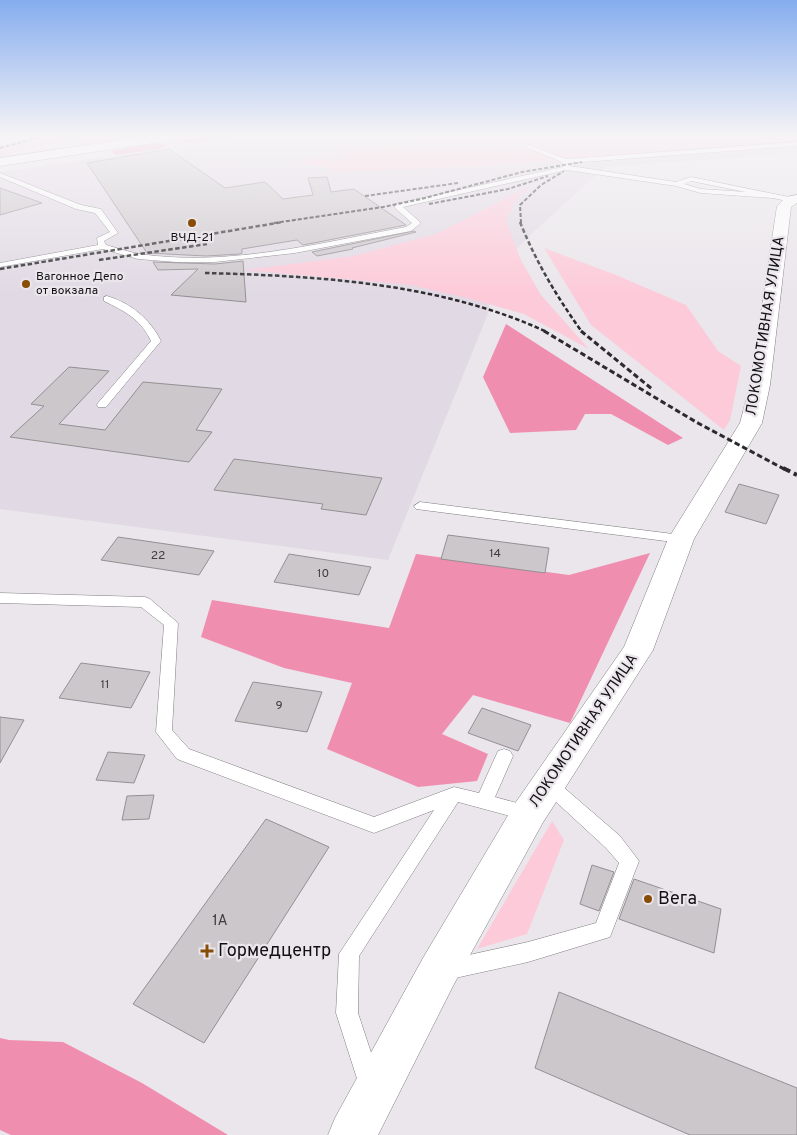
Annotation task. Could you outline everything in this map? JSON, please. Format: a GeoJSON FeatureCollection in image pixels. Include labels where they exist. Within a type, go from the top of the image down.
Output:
{"type":"FeatureCollection","features":[{"type":"Feature","properties":{"kind":"street","name":"ЛОКОМОТИВНАЯ УЛИЦА"},"geometry":{"type":"LineString","coordinates":[[352,1135],[438,972],[529,813],[547,783],[638,650],[681,539],[751,423],[760,385],[784,206],[788,198]]}},
{"type":"Feature","properties":{"kind":"lane"},"geometry":{"type":"LineString","coordinates":[[35,189],[79,207],[98,211],[114,233],[100,240],[103,247]]}},
{"type":"Feature","properties":{"kind":"lane"},"geometry":{"type":"LineString","coordinates":[[0,266],[103,247],[138,257],[169,260],[256,256],[408,229],[417,223],[398,206],[476,189]]}},
{"type":"Feature","properties":{"kind":"lane"},"geometry":{"type":"LineString","coordinates":[[742,189],[788,198]]}},
{"type":"Feature","properties":{"kind":"lane"},"geometry":{"type":"LineString","coordinates":[[102,405],[156,341],[151,327],[132,312],[107,299]]}},
{"type":"Feature","properties":{"kind":"lane"},"geometry":{"type":"LineString","coordinates":[[420,506],[681,539]]}},
{"type":"Feature","properties":{"kind":"lane"},"geometry":{"type":"LineString","coordinates":[[0,598],[145,602],[171,622],[164,732],[183,754],[374,825],[454,794],[529,813]]}},
{"type":"Feature","properties":{"kind":"lane"},"geometry":{"type":"LineString","coordinates":[[484,802],[504,756]]}},
{"type":"Feature","properties":{"kind":"lane"},"geometry":{"type":"LineString","coordinates":[[438,972],[528,952],[603,930],[629,861],[613,842],[547,783]]}},
{"type":"Feature","properties":{"kind":"lane"},"geometry":{"type":"LineString","coordinates":[[373,1094],[347,1013],[349,954],[454,794]]}},
{"type":"Feature","properties":{"kind":"shaded area"},"geometry":{"type":"Polygon","coordinates":[[[0,189],[581,189],[528,237],[498,269],[487,316],[388,560],[0,509],[0,189]]]}},
{"type":"Feature","properties":{"kind":"shaded area"},"geometry":{"type":"Polygon","coordinates":[[[527,189],[516,199],[506,221],[521,260],[541,295],[589,349],[524,314],[411,285],[246,270],[353,256],[436,234],[527,189]]]}},
{"type":"Feature","properties":{"kind":"shaded area"},"geometry":{"type":"Polygon","coordinates":[[[544,248],[616,275],[686,305],[718,351],[741,366],[730,420],[724,430],[591,325],[544,248]]]}},
{"type":"Feature","properties":{"kind":"shaded area"},"geometry":{"type":"Polygon","coordinates":[[[506,324],[683,438],[668,445],[611,414],[585,414],[576,430],[510,433],[483,377],[506,324]]]}},
{"type":"Feature","properties":{"kind":"shaded area"},"geometry":{"type":"Polygon","coordinates":[[[650,553],[570,723],[473,695],[442,734],[488,754],[477,781],[418,787],[327,749],[352,683],[284,668],[201,637],[212,600],[389,628],[416,554],[569,575],[650,553]]]}},
{"type":"Feature","properties":{"kind":"shaded area"},"geometry":{"type":"Polygon","coordinates":[[[552,821],[564,840],[527,934],[477,949],[552,821]]]}},
{"type":"Feature","properties":{"kind":"shaded area"},"geometry":{"type":"Polygon","coordinates":[[[0,1038],[63,1042],[142,1083],[228,1135],[11,1135],[0,1130],[0,1038]]]}},
{"type":"Feature","properties":{"kind":"building"},"geometry":{"type":"Polygon","coordinates":[[[0,189],[42,203],[0,215],[0,189]]]}},
{"type":"Feature","properties":{"kind":"building"},"geometry":{"type":"Polygon","coordinates":[[[104,189],[272,189],[283,199],[313,195],[311,189],[330,189],[331,192],[354,189],[406,225],[303,245],[297,240],[242,249],[240,254],[206,256],[147,253],[104,189]]]}},
{"type":"Feature","properties":{"kind":"building"},"geometry":{"type":"Polygon","coordinates":[[[416,232],[353,249],[317,256],[312,252],[416,232]]]}},
{"type":"Feature","properties":{"kind":"building"},"geometry":{"type":"Polygon","coordinates":[[[243,261],[246,302],[171,295],[198,269],[158,270],[153,262],[215,264],[243,261]]]}},
{"type":"Feature","properties":{"kind":"building"},"geometry":{"type":"Polygon","coordinates":[[[69,367],[109,371],[59,424],[105,430],[143,382],[222,389],[196,430],[212,432],[189,462],[10,437],[44,406],[31,404],[69,367]]]}},
{"type":"Feature","properties":{"kind":"building"},"geometry":{"type":"Polygon","coordinates":[[[234,459],[382,478],[366,515],[321,509],[323,504],[214,490],[234,459]]]}},
{"type":"Feature","properties":{"kind":"building"},"geometry":{"type":"Polygon","coordinates":[[[739,484],[779,495],[766,524],[725,512],[739,484]]]}},
{"type":"Feature","properties":{"kind":"building"},"geometry":{"type":"Polygon","coordinates":[[[448,535],[549,548],[545,573],[441,559],[448,535]]]}},
{"type":"Feature","properties":{"kind":"building"},"geometry":{"type":"Polygon","coordinates":[[[118,537],[214,551],[199,575],[101,560],[118,537]]]}},
{"type":"Feature","properties":{"kind":"building"},"geometry":{"type":"Polygon","coordinates":[[[289,554],[371,567],[359,595],[274,582],[289,554]]]}},
{"type":"Feature","properties":{"kind":"building"},"geometry":{"type":"Polygon","coordinates":[[[81,663],[150,672],[131,708],[59,698],[81,663]]]}},
{"type":"Feature","properties":{"kind":"building"},"geometry":{"type":"Polygon","coordinates":[[[253,682],[322,692],[307,732],[235,721],[253,682]]]}},
{"type":"Feature","properties":{"kind":"building"},"geometry":{"type":"Polygon","coordinates":[[[482,708],[531,725],[518,751],[468,733],[482,708]]]}},
{"type":"Feature","properties":{"kind":"building"},"geometry":{"type":"Polygon","coordinates":[[[0,717],[24,720],[0,763],[0,717]]]}},
{"type":"Feature","properties":{"kind":"building"},"geometry":{"type":"Polygon","coordinates":[[[108,752],[145,755],[134,783],[96,780],[108,752]]]}},
{"type":"Feature","properties":{"kind":"building"},"geometry":{"type":"Polygon","coordinates":[[[154,795],[149,819],[122,820],[127,796],[154,795]]]}},
{"type":"Feature","properties":{"kind":"building"},"geometry":{"type":"Polygon","coordinates":[[[266,819],[329,847],[204,1043],[133,1004],[266,819]]]}},
{"type":"Feature","properties":{"kind":"building"},"geometry":{"type":"Polygon","coordinates":[[[592,865],[614,872],[599,911],[580,904],[592,865]]]}},
{"type":"Feature","properties":{"kind":"building"},"geometry":{"type":"Polygon","coordinates":[[[634,879],[721,909],[714,953],[619,919],[634,879]]]}},
{"type":"Feature","properties":{"kind":"building"},"geometry":{"type":"Polygon","coordinates":[[[559,992],[797,1088],[797,1135],[690,1135],[535,1068],[559,992]]]}},
{"type":"Feature","properties":{"kind":"railway"},"geometry":{"type":"LineString","coordinates":[[365,196],[415,189]]}},
{"type":"Feature","properties":{"kind":"railway"},"geometry":{"type":"LineString","coordinates":[[274,223],[383,207],[459,189]]}},
{"type":"Feature","properties":{"kind":"railway"},"geometry":{"type":"LineString","coordinates":[[429,204],[508,189]]}},
{"type":"Feature","properties":{"kind":"railway"},"geometry":{"type":"LineString","coordinates":[[521,223],[520,205],[537,189]]}},
{"type":"Feature","properties":{"kind":"railway"},"geometry":{"type":"LineString","coordinates":[[0,269],[283,222]]}},
{"type":"Feature","properties":{"kind":"railway"},"geometry":{"type":"LineString","coordinates":[[520,222],[548,279],[582,332]]}},
{"type":"Feature","properties":{"kind":"railway"},"geometry":{"type":"LineString","coordinates":[[99,260],[207,244]]}},
{"type":"Feature","properties":{"kind":"railway"},"geometry":{"type":"LineString","coordinates":[[205,273],[336,280],[379,285],[465,303],[507,316],[547,332]]}},
{"type":"Feature","properties":{"kind":"railway"},"geometry":{"type":"LineString","coordinates":[[544,331],[696,422],[786,470]]}},
{"type":"Feature","properties":{"kind":"railway"},"geometry":{"type":"LineString","coordinates":[[582,332],[652,389]]}},
{"type":"Feature","properties":{"kind":"railway"},"geometry":{"type":"LineString","coordinates":[[783,468],[797,475]]}},
{"type":"Feature","properties":{"kind":"place","name":"ВЧД-21"},"geometry":{"type":"Point","coordinates":[192,223]}},
{"type":"Feature","properties":{"kind":"place","name":"Вагонное Депо от вокзала"},"geometry":{"type":"Point","coordinates":[26,284]}},
{"type":"Feature","properties":{"kind":"place","name":"Вега"},"geometry":{"type":"Point","coordinates":[648,899]}},
{"type":"Feature","properties":{"kind":"place","name":"Гормедцентр"},"geometry":{"type":"Point","coordinates":[207,951]}}]}
